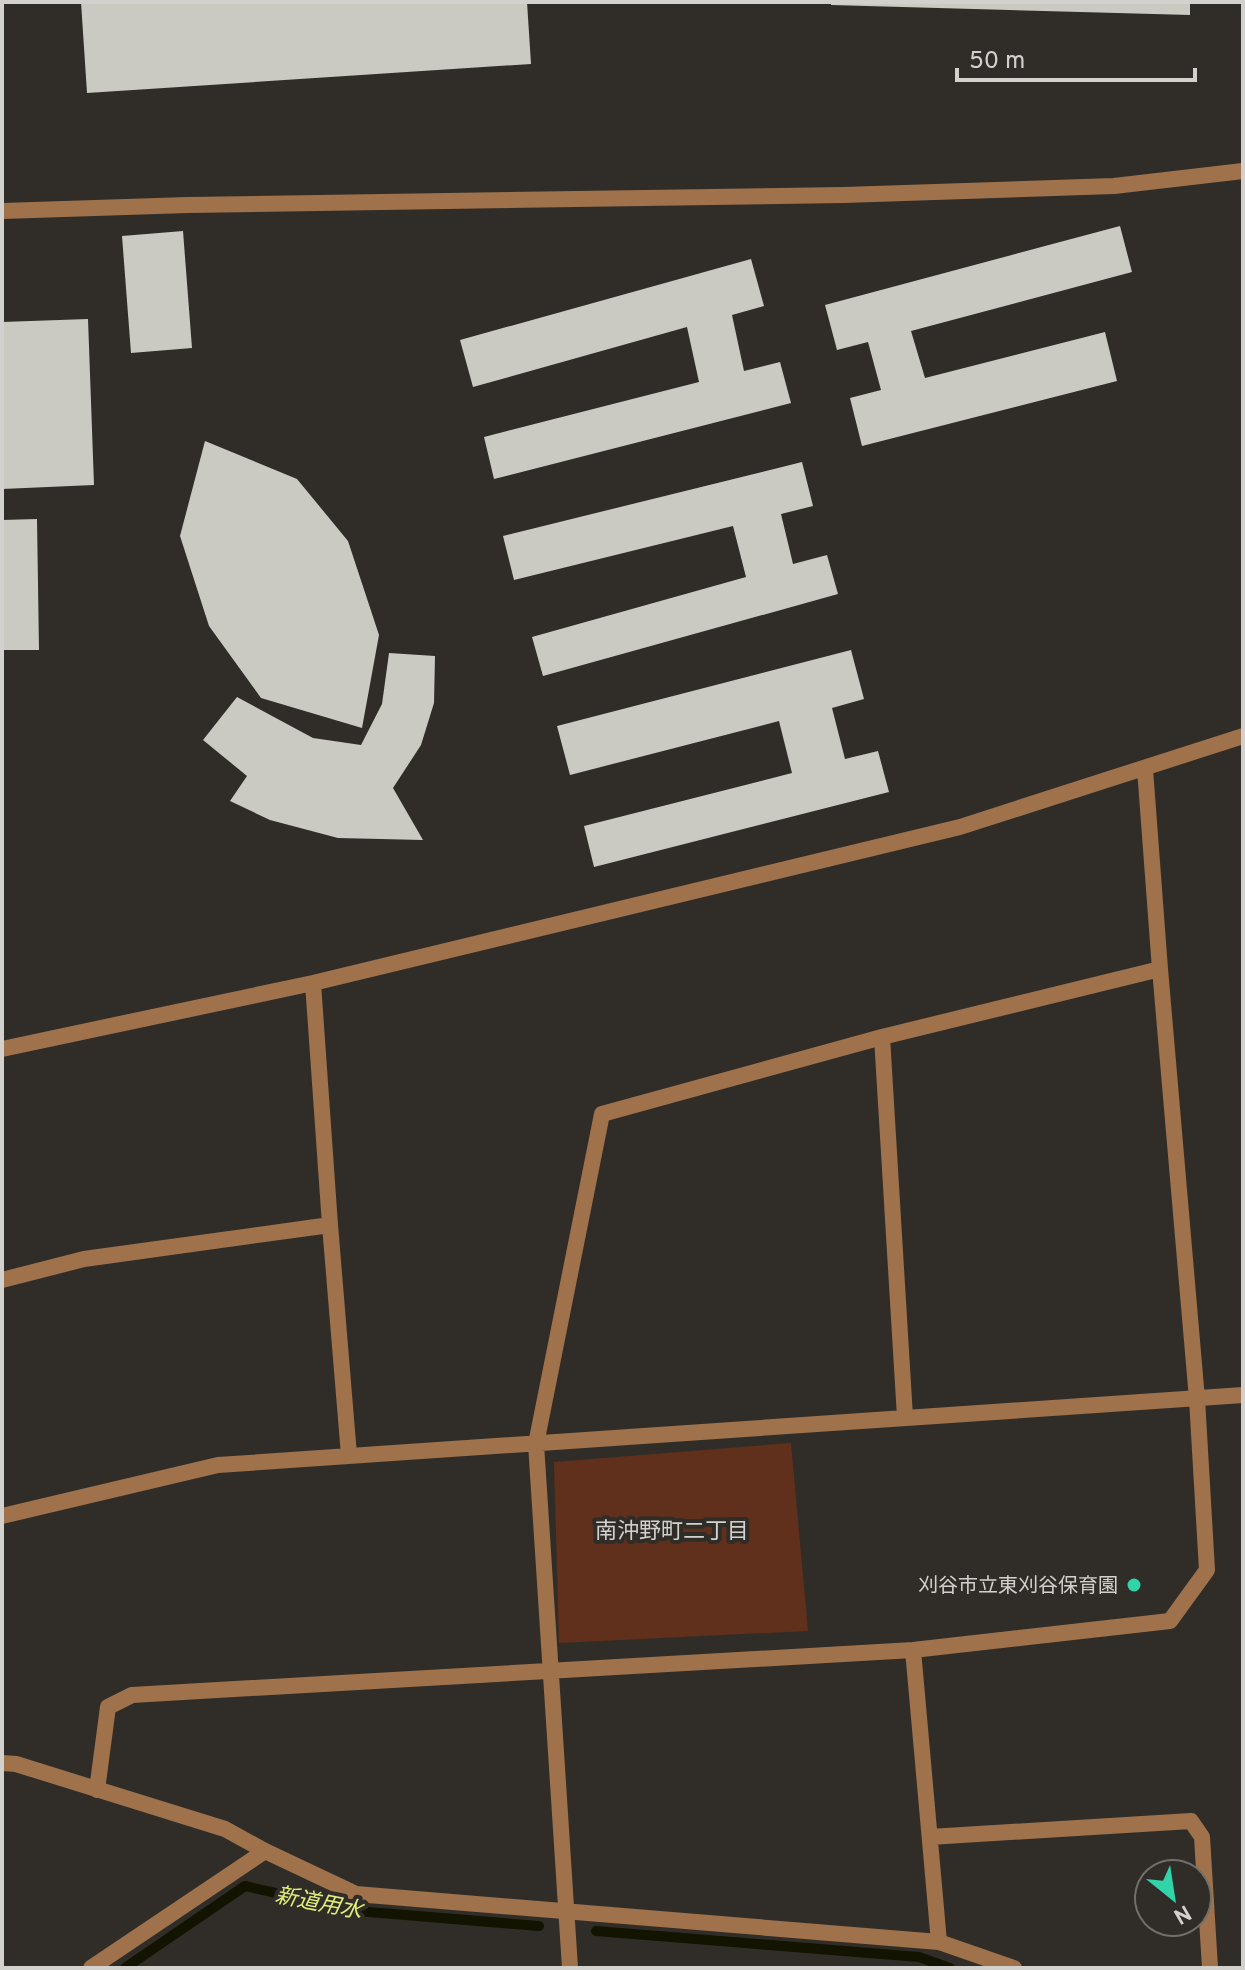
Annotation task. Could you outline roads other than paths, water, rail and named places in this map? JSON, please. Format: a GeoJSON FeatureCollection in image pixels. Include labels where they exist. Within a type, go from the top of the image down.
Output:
{"type":"FeatureCollection","features":[{"type":"Feature","properties":{"kind":"street"},"geometry":{"type":"LineString","coordinates":[[2,211],[188,205],[844,195],[1114,186],[1243,171]]}},
{"type":"Feature","properties":{"kind":"street"},"geometry":{"type":"LineString","coordinates":[[2,1049],[313,983],[960,827],[1243,736]]}},
{"type":"Feature","properties":{"kind":"street"},"geometry":{"type":"LineString","coordinates":[[97,1790],[108,1707],[132,1695],[913,1650],[1170,1621],[1207,1570],[1197,1399],[1145,769]]}},
{"type":"Feature","properties":{"kind":"street"},"geometry":{"type":"LineString","coordinates":[[570,1968],[536,1444],[602,1114],[882,1037],[1160,969]]}},
{"type":"Feature","properties":{"kind":"street"},"geometry":{"type":"LineString","coordinates":[[313,983],[349,1455]]}},
{"type":"Feature","properties":{"kind":"street"},"geometry":{"type":"LineString","coordinates":[[882,1037],[905,1417]]}},
{"type":"Feature","properties":{"kind":"street"},"geometry":{"type":"LineString","coordinates":[[2,1280],[84,1259],[330,1225]]}},
{"type":"Feature","properties":{"kind":"street"},"geometry":{"type":"LineString","coordinates":[[2,1516],[218,1465],[1243,1395]]}},
{"type":"Feature","properties":{"kind":"street"},"geometry":{"type":"LineString","coordinates":[[913,1650],[939,1942]]}},
{"type":"Feature","properties":{"kind":"street"},"geometry":{"type":"LineString","coordinates":[[2,1763],[16,1764],[225,1829],[356,1894],[939,1942],[1014,1968]]}},
{"type":"Feature","properties":{"kind":"street"},"geometry":{"type":"LineString","coordinates":[[930,1837],[1191,1821],[1202,1837],[1210,1968]]}},
{"type":"Feature","properties":{"kind":"street"},"geometry":{"type":"LineString","coordinates":[[91,1968],[265,1851]]}},
{"type":"Feature","properties":{"kind":"waterway","name":"新道用水"},"geometry":{"type":"LineString","coordinates":[[125,1968],[245,1886],[357,1911],[539,1926]]}},
{"type":"Feature","properties":{"kind":"waterway","name":"新道用水"},"geometry":{"type":"LineString","coordinates":[[596,1931],[919,1957],[950,1968]]}},
{"type":"Feature","properties":{"kind":"place","name":"刈谷市立東刈谷保育園"},"geometry":{"type":"Point","coordinates":[1134,1585]}},
{"type":"Feature","properties":{"kind":"district","name":"南沖野町二丁目"},"geometry":{"type":"Point","coordinates":[672,1530]}}]}
